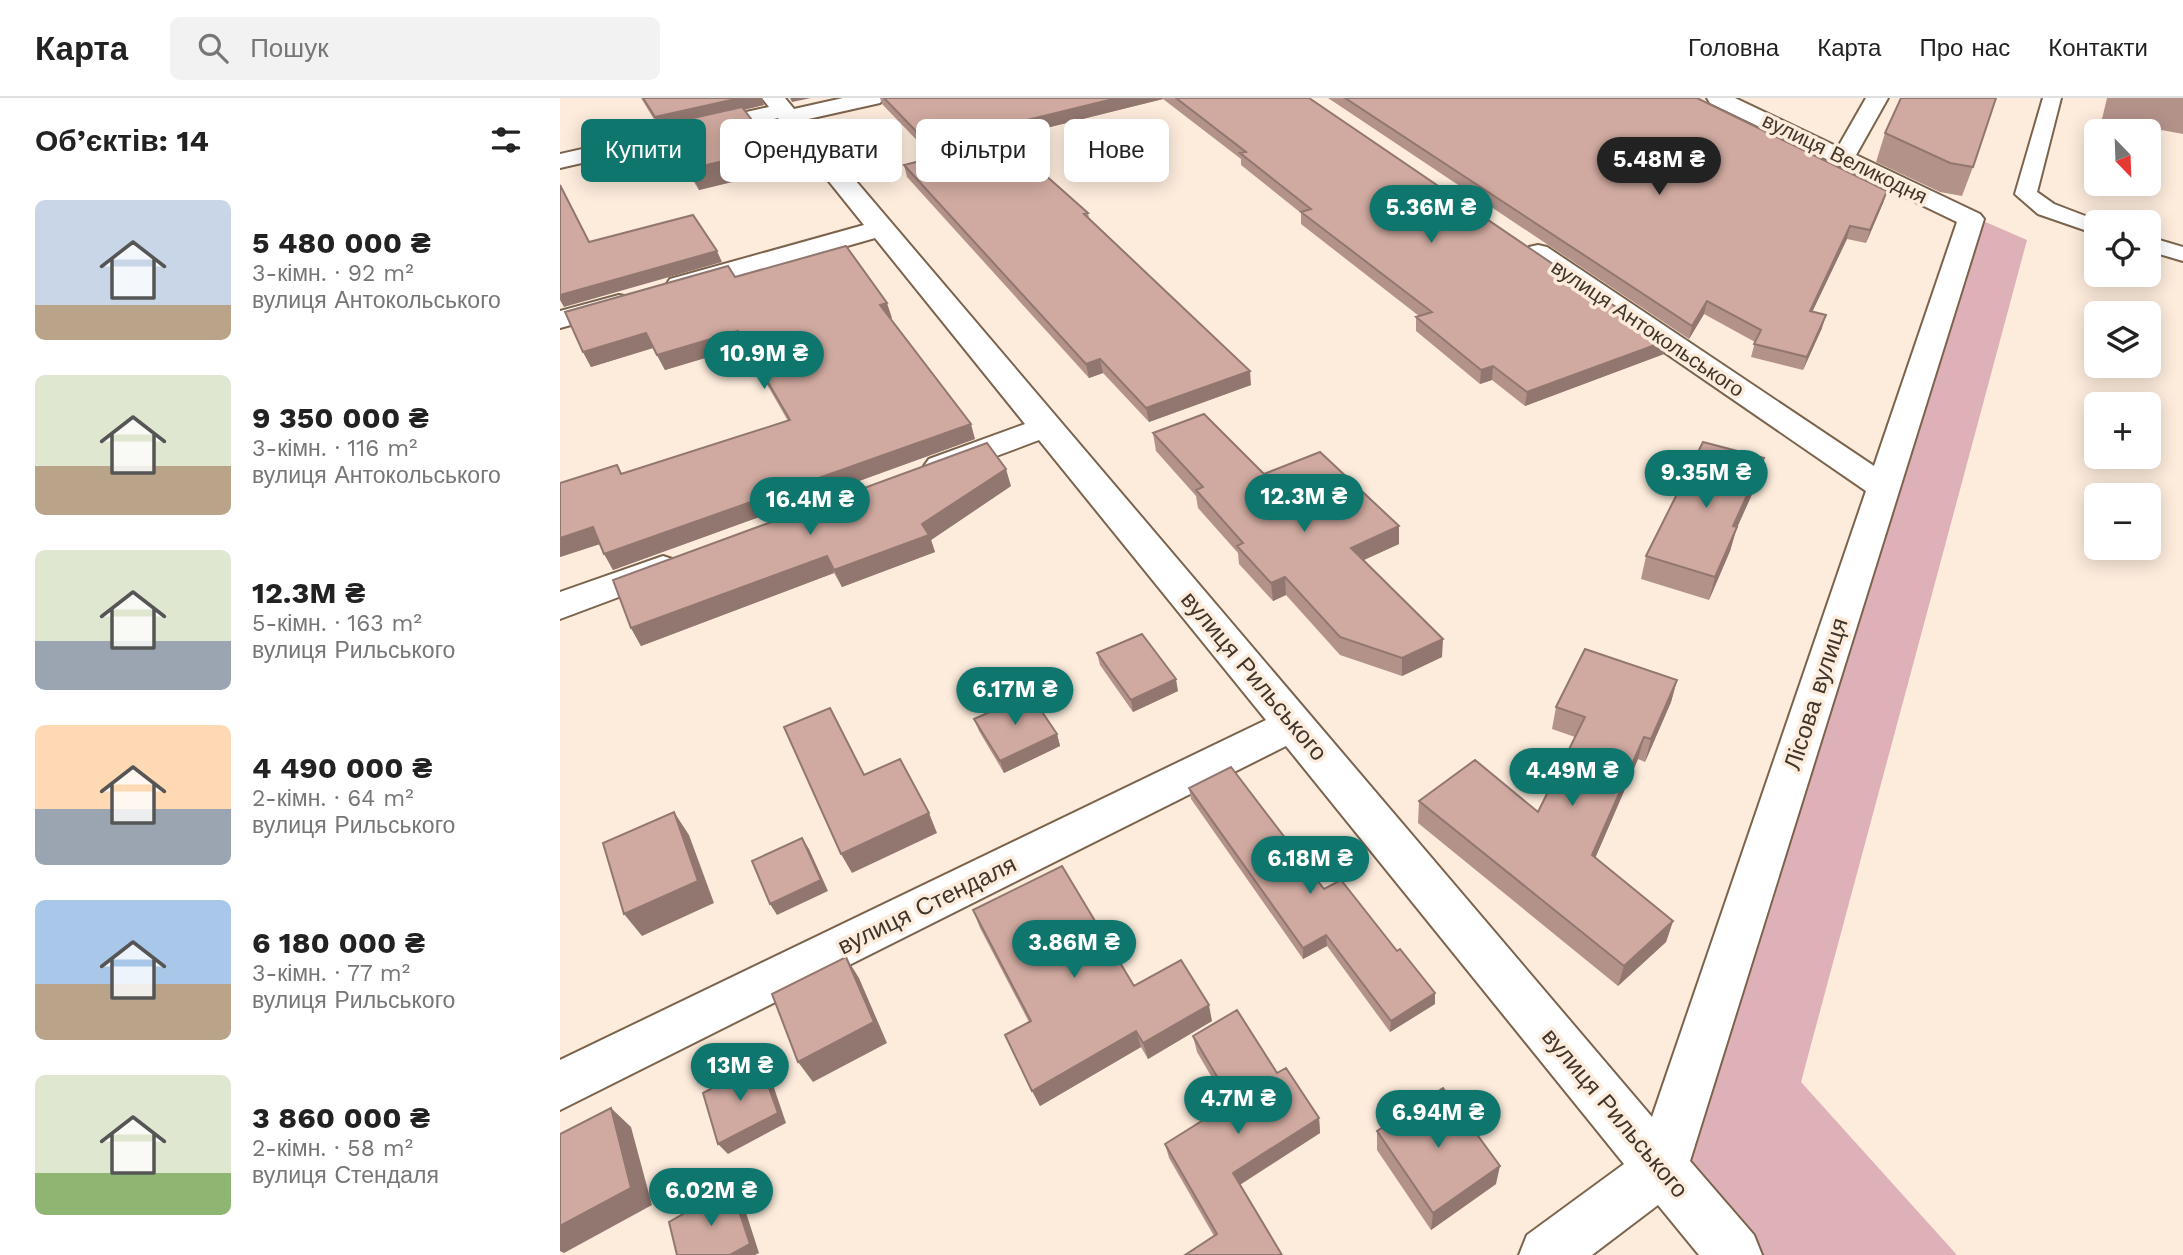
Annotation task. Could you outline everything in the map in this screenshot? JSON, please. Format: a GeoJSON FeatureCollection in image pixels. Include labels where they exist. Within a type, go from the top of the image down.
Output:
{"type":"FeatureCollection","features":[{"type":"Feature","properties":{"kind":"street"},"geometry":{"type":"LineString","coordinates":[[560,160],[782,108],[873,98]]}},
{"type":"Feature","properties":{"kind":"street","name":"вулиця Великодня"},"geometry":{"type":"LineString","coordinates":[[1718,98],[1971,219]]}},
{"type":"Feature","properties":{"kind":"street"},"geometry":{"type":"LineString","coordinates":[[1843,158],[1877,98]]}},
{"type":"Feature","properties":{"kind":"street","name":"вулиця Рильського"},"geometry":{"type":"LineString","coordinates":[[782,108],[1734,1255]]}},
{"type":"Feature","properties":{"kind":"street","name":"Лісова вулиця"},"geometry":{"type":"LineString","coordinates":[[1661,1169],[1971,219]]}},
{"type":"Feature","properties":{"kind":"street"},"geometry":{"type":"LineString","coordinates":[[560,320],[881,228]]}},
{"type":"Feature","properties":{"kind":"street","name":"вулиця Антокольського"},"geometry":{"type":"LineString","coordinates":[[1516,239],[1884,488]]}},
{"type":"Feature","properties":{"kind":"street"},"geometry":{"type":"LineString","coordinates":[[906,479],[1046,427]]}},
{"type":"Feature","properties":{"kind":"street"},"geometry":{"type":"LineString","coordinates":[[560,606],[688,559]]}},
{"type":"Feature","properties":{"kind":"street","name":"вулиця Стендаля"},"geometry":{"type":"LineString","coordinates":[[560,1086],[1294,724]]}},
{"type":"Feature","properties":{"kind":"street"},"geometry":{"type":"LineString","coordinates":[[1547,1255],[1661,1169]]}},
{"type":"Feature","properties":{"kind":"lane"},"geometry":{"type":"LineString","coordinates":[[2052,98],[2026,194],[2046,209],[2084,223]]}},
{"type":"Feature","properties":{"kind":"lane"},"geometry":{"type":"LineString","coordinates":[[2161,248],[2183,254]]}},
{"type":"Feature","properties":{"kind":"shaded area"},"geometry":{"type":"Polygon","coordinates":[[[1974,217],[2027,240],[1801,1082],[1957,1255],[1734,1255],[1661,1169],[1974,217]]]}},
{"type":"Feature","properties":{"kind":"building"},"geometry":{"type":"Polygon","coordinates":[[[643,98],[740,98],[655,117],[643,98]]]}},
{"type":"Feature","properties":{"kind":"building"},"geometry":{"type":"Polygon","coordinates":[[[884,98],[1117,98],[1032,119],[916,119],[916,131],[884,98]]]}},
{"type":"Feature","properties":{"kind":"building"},"geometry":{"type":"Polygon","coordinates":[[[1176,98],[1309,98],[1666,341],[1527,392],[1493,366],[1481,370],[1416,317],[1432,312],[1301,212],[1311,209],[1240,153],[1246,152],[1176,98]]]}},
{"type":"Feature","properties":{"kind":"building"},"geometry":{"type":"Polygon","coordinates":[[[1345,98],[1697,98],[1887,191],[1870,230],[1850,226],[1810,311],[1826,315],[1807,357],[1754,344],[1761,330],[1707,301],[1692,326],[1345,98]]]}},
{"type":"Feature","properties":{"kind":"building"},"geometry":{"type":"Polygon","coordinates":[[[1901,98],[1996,98],[1973,167],[1950,163],[1885,133],[1901,98]]]}},
{"type":"Feature","properties":{"kind":"building"},"geometry":{"type":"Polygon","coordinates":[[[742,107],[751,119],[720,119],[720,162],[706,165],[706,119],[689,119],[742,107]]]}},
{"type":"Feature","properties":{"kind":"building"},"geometry":{"type":"Polygon","coordinates":[[[916,162],[916,178],[904,165],[916,162]]]}},
{"type":"Feature","properties":{"kind":"building"},"geometry":{"type":"Polygon","coordinates":[[[1050,179],[1250,371],[1146,408],[1100,359],[1086,364],[920,182],[1050,182],[1050,179]]]}},
{"type":"Feature","properties":{"kind":"building"},"geometry":{"type":"Polygon","coordinates":[[[560,185],[589,242],[693,215],[717,251],[560,295],[560,185]]]}},
{"type":"Feature","properties":{"kind":"building"},"geometry":{"type":"Polygon","coordinates":[[[846,246],[887,303],[880,305],[971,424],[604,554],[593,527],[560,538],[560,483],[617,465],[621,474],[790,420],[738,331],[657,355],[646,333],[583,352],[565,312],[728,266],[735,277],[846,246]]]}},
{"type":"Feature","properties":{"kind":"building"},"geometry":{"type":"Polygon","coordinates":[[[1204,414],[1264,474],[1320,452],[1399,526],[1351,548],[1443,639],[1402,658],[1340,637],[1285,577],[1271,583],[1237,546],[1243,543],[1196,490],[1203,487],[1153,433],[1204,414]]]}},
{"type":"Feature","properties":{"kind":"building"},"geometry":{"type":"Polygon","coordinates":[[[1703,442],[1764,458],[1733,526],[1737,527],[1715,577],[1646,556],[1703,442]]]}},
{"type":"Feature","properties":{"kind":"building"},"geometry":{"type":"Polygon","coordinates":[[[987,443],[1006,469],[922,524],[929,535],[834,570],[827,556],[631,628],[613,580],[987,443]]]}},
{"type":"Feature","properties":{"kind":"building"},"geometry":{"type":"Polygon","coordinates":[[[1142,634],[1176,679],[1131,700],[1097,653],[1142,634]]]}},
{"type":"Feature","properties":{"kind":"building"},"geometry":{"type":"Polygon","coordinates":[[[1585,649],[1677,680],[1651,739],[1644,737],[1592,855],[1673,921],[1624,966],[1419,801],[1475,760],[1538,812],[1585,717],[1556,707],[1585,649]]]}},
{"type":"Feature","properties":{"kind":"building"},"geometry":{"type":"Polygon","coordinates":[[[1030,694],[1057,734],[1000,761],[974,719],[1030,694]]]}},
{"type":"Feature","properties":{"kind":"building"},"geometry":{"type":"Polygon","coordinates":[[[830,708],[864,775],[900,759],[929,813],[841,854],[784,727],[830,708]]]}},
{"type":"Feature","properties":{"kind":"building"},"geometry":{"type":"Polygon","coordinates":[[[1231,767],[1324,889],[1341,880],[1397,951],[1400,949],[1435,993],[1391,1021],[1326,935],[1303,948],[1189,788],[1231,767]]]}},
{"type":"Feature","properties":{"kind":"building"},"geometry":{"type":"Polygon","coordinates":[[[674,812],[698,881],[624,914],[603,843],[674,812]]]}},
{"type":"Feature","properties":{"kind":"building"},"geometry":{"type":"Polygon","coordinates":[[[802,838],[821,880],[770,904],[752,861],[802,838]]]}},
{"type":"Feature","properties":{"kind":"building"},"geometry":{"type":"Polygon","coordinates":[[[1062,866],[1134,986],[1181,960],[1209,1005],[1143,1043],[1136,1031],[1032,1091],[1005,1035],[1031,1021],[973,910],[1062,866]]]}},
{"type":"Feature","properties":{"kind":"building"},"geometry":{"type":"Polygon","coordinates":[[[846,957],[874,1022],[798,1062],[772,994],[846,957]]]}},
{"type":"Feature","properties":{"kind":"building"},"geometry":{"type":"Polygon","coordinates":[[[1237,1010],[1277,1073],[1286,1068],[1319,1118],[1233,1173],[1282,1255],[1185,1255],[1217,1234],[1165,1144],[1232,1102],[1193,1036],[1237,1010]]]}},
{"type":"Feature","properties":{"kind":"building"},"geometry":{"type":"Polygon","coordinates":[[[760,1063],[778,1113],[718,1144],[703,1093],[760,1063]]]}},
{"type":"Feature","properties":{"kind":"building"},"geometry":{"type":"Polygon","coordinates":[[[1443,1088],[1500,1166],[1433,1213],[1377,1131],[1443,1088]]]}},
{"type":"Feature","properties":{"kind":"building"},"geometry":{"type":"Polygon","coordinates":[[[611,1108],[631,1188],[560,1226],[560,1134],[611,1108]]]}},
{"type":"Feature","properties":{"kind":"building"},"geometry":{"type":"Polygon","coordinates":[[[731,1187],[750,1244],[730,1255],[677,1255],[669,1222],[731,1187]]]}}]}
